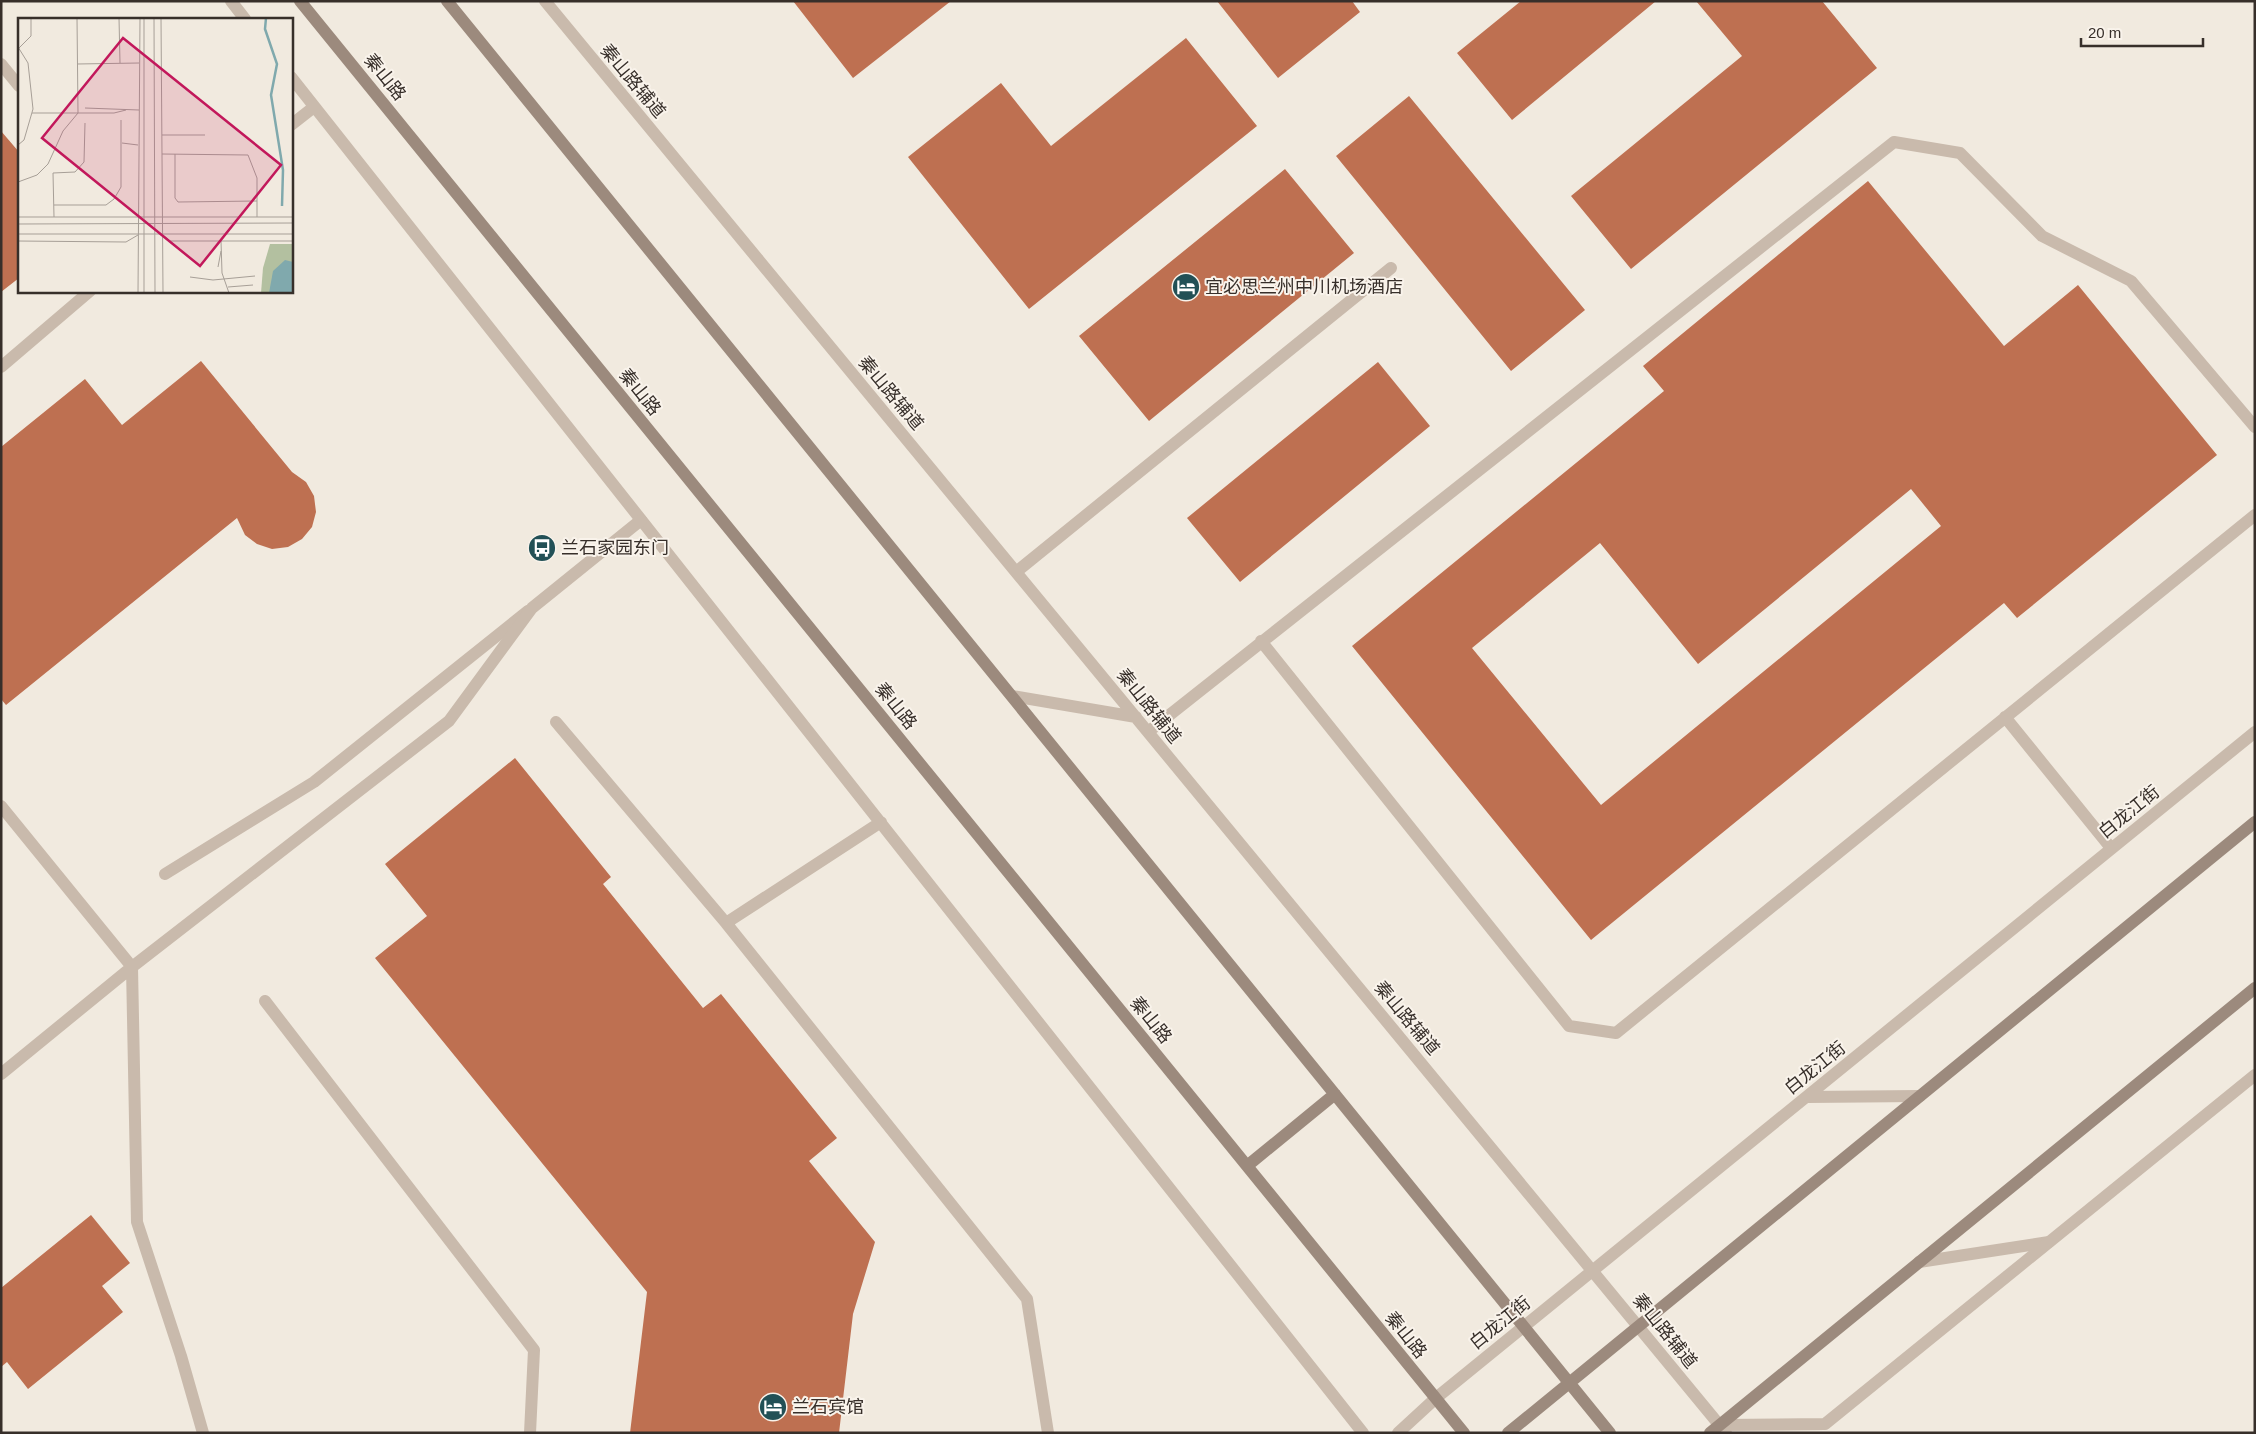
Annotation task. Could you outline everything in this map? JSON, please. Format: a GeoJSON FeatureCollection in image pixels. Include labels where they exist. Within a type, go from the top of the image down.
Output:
{"type":"FeatureCollection","features":[{"type":"Feature","properties":{"kind":"street"},"geometry":{"type":"LineString","coordinates":[[231,1],[244,18]]}},
{"type":"Feature","properties":{"kind":"street","name":"秦山路"},"geometry":{"type":"LineString","coordinates":[[300,1],[1464,1433]]}},
{"type":"Feature","properties":{"kind":"street"},"geometry":{"type":"LineString","coordinates":[[447,1],[1610,1433]]}},
{"type":"Feature","properties":{"kind":"street","name":"秦山路辅道"},"geometry":{"type":"LineString","coordinates":[[545,1],[1593,1271],[1719,1430]]}},
{"type":"Feature","properties":{"kind":"street"},"geometry":{"type":"LineString","coordinates":[[1,64],[18,85]]}},
{"type":"Feature","properties":{"kind":"street"},"geometry":{"type":"LineString","coordinates":[[292,78],[1363,1433]]}},
{"type":"Feature","properties":{"kind":"street"},"geometry":{"type":"LineString","coordinates":[[292,124],[314,106]]}},
{"type":"Feature","properties":{"kind":"street"},"geometry":{"type":"LineString","coordinates":[[1148,732],[1894,142],[1960,153],[2042,236],[2131,281],[2255,427]]}},
{"type":"Feature","properties":{"kind":"street"},"geometry":{"type":"LineString","coordinates":[[1016,572],[1392,268]]}},
{"type":"Feature","properties":{"kind":"street"},"geometry":{"type":"LineString","coordinates":[[1,367],[89,292]]}},
{"type":"Feature","properties":{"kind":"street"},"geometry":{"type":"LineString","coordinates":[[1261,642],[1569,1026],[1616,1033],[2255,515]]}},
{"type":"Feature","properties":{"kind":"street"},"geometry":{"type":"LineString","coordinates":[[165,874],[314,782],[641,520]]}},
{"type":"Feature","properties":{"kind":"street"},"geometry":{"type":"LineString","coordinates":[[1,1074],[132,966],[449,721],[532,608]]}},
{"type":"Feature","properties":{"kind":"street"},"geometry":{"type":"LineString","coordinates":[[1012,696],[1136,717]]}},
{"type":"Feature","properties":{"kind":"street"},"geometry":{"type":"LineString","coordinates":[[2005,717],[2111,848]]}},
{"type":"Feature","properties":{"kind":"street"},"geometry":{"type":"LineString","coordinates":[[556,722],[726,924],[1027,1299],[1048,1433]]}},
{"type":"Feature","properties":{"kind":"street","name":"白龙江街"},"geometry":{"type":"LineString","coordinates":[[1398,1433],[1436,1398],[2255,732]]}},
{"type":"Feature","properties":{"kind":"street"},"geometry":{"type":"LineString","coordinates":[[1,806],[132,966],[137,1222],[181,1356],[203,1433]]}},
{"type":"Feature","properties":{"kind":"street"},"geometry":{"type":"LineString","coordinates":[[726,924],[881,822]]}},
{"type":"Feature","properties":{"kind":"street"},"geometry":{"type":"LineString","coordinates":[[1508,1433],[2255,822]]}},
{"type":"Feature","properties":{"kind":"street"},"geometry":{"type":"LineString","coordinates":[[1719,1430],[1918,1262],[2255,988]]}},
{"type":"Feature","properties":{"kind":"street"},"geometry":{"type":"LineString","coordinates":[[265,1001],[534,1350],[530,1433]]}},
{"type":"Feature","properties":{"kind":"street"},"geometry":{"type":"LineString","coordinates":[[1719,1430],[1825,1424],[2255,1076]]}},
{"type":"Feature","properties":{"kind":"street"},"geometry":{"type":"LineString","coordinates":[[1247,1166],[1335,1094]]}},
{"type":"Feature","properties":{"kind":"street"},"geometry":{"type":"LineString","coordinates":[[1807,1097],[1920,1096]]}},
{"type":"Feature","properties":{"kind":"street"},"geometry":{"type":"LineString","coordinates":[[1918,1262],[2049,1242]]}},
{"type":"Feature","properties":{"kind":"building"},"geometry":{"type":"Polygon","coordinates":[[[793,1],[951,1],[853,78],[793,1]]]}},
{"type":"Feature","properties":{"kind":"building"},"geometry":{"type":"Polygon","coordinates":[[[1217,1],[1352,1],[1360,12],[1278,78],[1217,1]]]}},
{"type":"Feature","properties":{"kind":"building"},"geometry":{"type":"Polygon","coordinates":[[[1521,1],[1656,1],[1512,120],[1457,53],[1521,1]]]}},
{"type":"Feature","properties":{"kind":"building"},"geometry":{"type":"Polygon","coordinates":[[[1696,1],[1822,1],[1877,68],[1631,269],[1571,196],[1742,56],[1696,1]]]}},
{"type":"Feature","properties":{"kind":"building"},"geometry":{"type":"Polygon","coordinates":[[[1186,38],[1257,126],[1029,309],[908,157],[1001,83],[1051,146],[1186,38]]]}},
{"type":"Feature","properties":{"kind":"building"},"geometry":{"type":"Polygon","coordinates":[[[1409,96],[1585,310],[1511,371],[1336,156],[1409,96]]]}},
{"type":"Feature","properties":{"kind":"building"},"geometry":{"type":"Polygon","coordinates":[[[1,131],[18,151],[18,279],[1,292],[1,131]]]}},
{"type":"Feature","properties":{"kind":"building"},"geometry":{"type":"Polygon","coordinates":[[[1285,169],[1354,253],[1149,421],[1079,336],[1285,169]]]}},
{"type":"Feature","properties":{"kind":"building"},"geometry":{"type":"Polygon","coordinates":[[[1868,181],[2004,346],[2078,285],[2217,455],[2017,618],[2004,603],[1591,940],[1352,646],[1664,391],[1643,366],[1868,181]],[[1911,489],[1698,664],[1600,543],[1472,648],[1601,805],[1941,526],[1911,489]]]}},
{"type":"Feature","properties":{"kind":"building"},"geometry":{"type":"Polygon","coordinates":[[[201,361],[292,472],[306,482],[314,496],[316,512],[312,527],[302,539],[288,547],[272,549],[257,544],[245,535],[237,518],[6,705],[1,699],[1,447],[85,379],[122,425],[201,361]]]}},
{"type":"Feature","properties":{"kind":"building"},"geometry":{"type":"Polygon","coordinates":[[[1378,362],[1430,426],[1240,582],[1187,518],[1378,362]]]}},
{"type":"Feature","properties":{"kind":"building"},"geometry":{"type":"Polygon","coordinates":[[[515,758],[611,877],[603,884],[703,1008],[721,994],[837,1138],[809,1161],[875,1242],[853,1314],[839,1433],[630,1433],[647,1292],[375,958],[427,916],[385,864],[515,758]]]}},
{"type":"Feature","properties":{"kind":"building"},"geometry":{"type":"Polygon","coordinates":[[[91,1215],[130,1263],[102,1286],[123,1312],[28,1389],[7,1362],[1,1367],[1,1288],[91,1215]]]}},
{"type":"Feature","properties":{"kind":"place","name":"宜必思兰州中川机场酒店"},"geometry":{"type":"Point","coordinates":[1186,287]}},
{"type":"Feature","properties":{"kind":"place","name":"兰石家园东门"},"geometry":{"type":"Point","coordinates":[542,548]}},
{"type":"Feature","properties":{"kind":"place","name":"兰石宾馆"},"geometry":{"type":"Point","coordinates":[773,1407]}}]}
